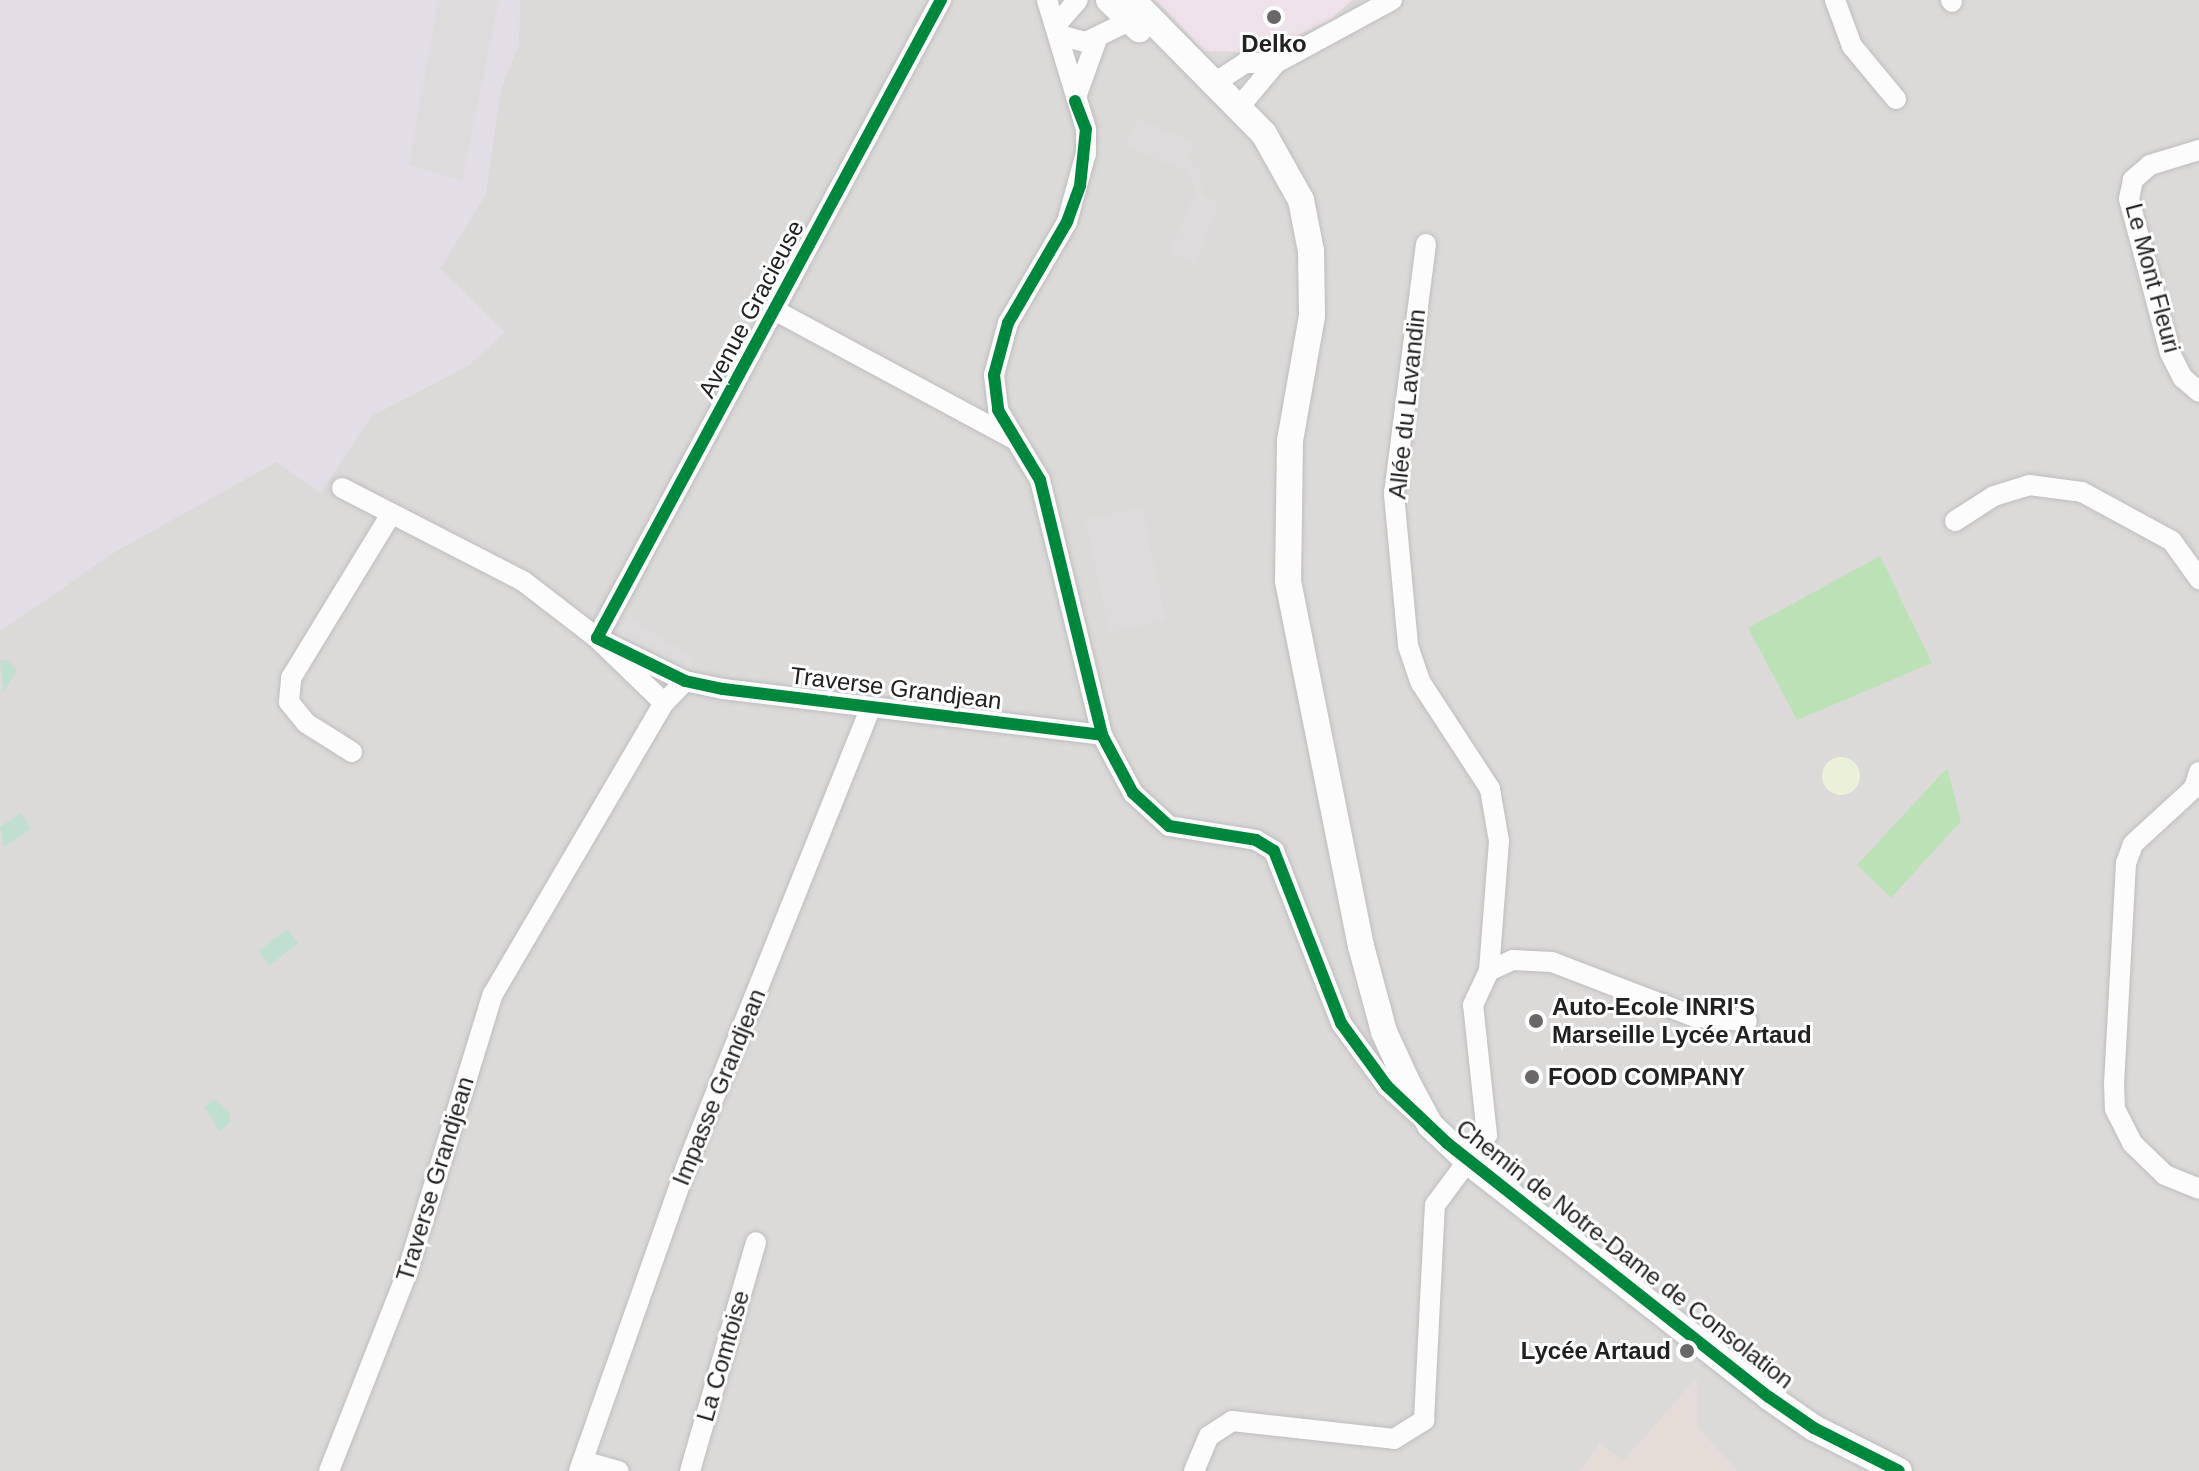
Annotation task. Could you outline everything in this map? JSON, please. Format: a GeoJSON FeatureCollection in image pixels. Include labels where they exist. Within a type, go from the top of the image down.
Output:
{"type":"FeatureCollection","features":[{"type":"Feature","properties":{"kind":"street","name":"Avenue Gracieuse"},"geometry":{"type":"LineString","coordinates":[[597,638],[941,0]]}},
{"type":"Feature","properties":{"kind":"street","name":"Chemin de Notre-Dame de Consolation"},"geometry":{"type":"LineString","coordinates":[[1047,0],[1058,30],[1075,101],[1086,129],[1080,186],[1067,222],[1008,323],[994,375],[998,410],[1012,438],[1040,480],[1102,735],[1133,793],[1169,826],[1256,840],[1274,851],[1341,1023],[1387,1086],[1470,1163],[1769,1397],[1814,1428],[1899,1471]]}},
{"type":"Feature","properties":{"kind":"street"},"geometry":{"type":"LineString","coordinates":[[1078,0],[1058,30],[1086,42],[1116,23]]}},
{"type":"Feature","properties":{"kind":"street","name":"Chemin de Notre-Dame de Consolation"},"geometry":{"type":"LineString","coordinates":[[1108,0],[1116,23],[1247,136],[1301,200]]}},
{"type":"Feature","properties":{"kind":"street"},"geometry":{"type":"LineString","coordinates":[[1240,106],[1276,63],[1392,0]]}},
{"type":"Feature","properties":{"kind":"street"},"geometry":{"type":"LineString","coordinates":[[1835,0],[1852,46],[1896,99]]}},
{"type":"Feature","properties":{"kind":"street"},"geometry":{"type":"LineString","coordinates":[[1075,101],[1116,23]]}},
{"type":"Feature","properties":{"kind":"street","name":"Chemin de Notre-Dame de Consolation"},"geometry":{"type":"LineString","coordinates":[[1116,23],[1216,82],[1264,134],[1301,200],[1311,251],[1312,316],[1290,441],[1288,581],[1361,946],[1384,1032],[1430,1125]]}},
{"type":"Feature","properties":{"kind":"street"},"geometry":{"type":"LineString","coordinates":[[1216,82],[1245,63],[1276,63]]}},
{"type":"Feature","properties":{"kind":"street","name":"Le Mont Fleuri"},"geometry":{"type":"LineString","coordinates":[[2199,150],[2150,165],[2133,180],[2129,199],[2170,353],[2183,378],[2199,392]]}},
{"type":"Feature","properties":{"kind":"street","name":"Allée du Lavandin"},"geometry":{"type":"LineString","coordinates":[[1194,1471],[1209,1436],[1232,1421],[1394,1439],[1424,1420],[1435,1205],[1470,1163],[1487,1135],[1473,1005],[1489,971],[1499,841],[1490,789],[1421,683],[1408,646],[1394,494],[1426,244]]}},
{"type":"Feature","properties":{"kind":"street"},"geometry":{"type":"LineString","coordinates":[[776,311],[1012,438]]}},
{"type":"Feature","properties":{"kind":"street"},"geometry":{"type":"LineString","coordinates":[[1955,521],[1994,496],[2029,485],[2082,492],[2172,541],[2199,579]]}},
{"type":"Feature","properties":{"kind":"street"},"geometry":{"type":"LineString","coordinates":[[342,488],[390,516],[523,581],[597,638],[664,703]]}},
{"type":"Feature","properties":{"kind":"street"},"geometry":{"type":"LineString","coordinates":[[352,752],[306,723],[289,702],[291,678],[390,516]]}},
{"type":"Feature","properties":{"kind":"street"},"geometry":{"type":"LineString","coordinates":[[597,638],[685,681]]}},
{"type":"Feature","properties":{"kind":"street","name":"Traverse Grandjean"},"geometry":{"type":"LineString","coordinates":[[329,1471],[406,1276],[493,994],[664,703],[685,681],[1102,735]]}},
{"type":"Feature","properties":{"kind":"street","name":"Impasse Grandjean"},"geometry":{"type":"LineString","coordinates":[[581,1466],[688,1162],[871,707]]}},
{"type":"Feature","properties":{"kind":"street"},"geometry":{"type":"LineString","coordinates":[[2199,772],[2194,788],[2133,844],[2126,863],[2114,1083],[2115,1109],[2132,1143],[2165,1175],[2199,1189]]}},
{"type":"Feature","properties":{"kind":"street"},"geometry":{"type":"LineString","coordinates":[[1489,971],[1513,960],[1552,962],[1695,1017],[1747,1021]]}},
{"type":"Feature","properties":{"kind":"street","name":"La Comtoise"},"geometry":{"type":"LineString","coordinates":[[690,1471],[756,1242]]}},
{"type":"Feature","properties":{"kind":"street"},"geometry":{"type":"LineString","coordinates":[[581,1466],[619,1471]]}},
{"type":"Feature","properties":{"kind":"shaded area"},"geometry":{"type":"Polygon","coordinates":[[[0,0],[2199,0],[2199,1471],[0,1471],[0,0]]]}},
{"type":"Feature","properties":{"kind":"shaded area"},"geometry":{"type":"Polygon","coordinates":[[[0,0],[520,0],[519,44],[501,89],[486,194],[440,269],[505,332],[468,366],[372,416],[320,493],[277,462],[118,550],[0,631],[0,0]]]}},
{"type":"Feature","properties":{"kind":"shaded area"},"geometry":{"type":"Polygon","coordinates":[[[438,0],[499,0],[462,181],[409,165],[438,0]]]}},
{"type":"Feature","properties":{"kind":"shaded area"},"geometry":{"type":"Polygon","coordinates":[[[1156,0],[1352,0],[1330,20],[1274,46],[1246,52],[1204,51],[1156,0]]]}},
{"type":"Feature","properties":{"kind":"shaded area"},"geometry":{"type":"Polygon","coordinates":[[[1138,118],[1195,143],[1187,158],[1200,171],[1202,195],[1219,204],[1195,263],[1170,252],[1195,192],[1193,181],[1185,171],[1125,146],[1138,118]]]}},
{"type":"Feature","properties":{"kind":"shaded area"},"geometry":{"type":"Polygon","coordinates":[[[1142,507],[1166,620],[1109,633],[1085,519],[1142,507]]]}},
{"type":"Feature","properties":{"kind":"shaded area"},"geometry":{"type":"Polygon","coordinates":[[[628,615],[695,659],[685,681],[610,644],[628,615]]]}},
{"type":"Feature","properties":{"kind":"shaded area"},"geometry":{"type":"Polygon","coordinates":[[[7,660],[17,670],[3,693],[0,661],[7,660]]]}},
{"type":"Feature","properties":{"kind":"shaded area"},"geometry":{"type":"Polygon","coordinates":[[[1841,757],[1855,762],[1860,776],[1855,790],[1841,795],[1827,790],[1822,776],[1827,762],[1841,757]]]}},
{"type":"Feature","properties":{"kind":"shaded area"},"geometry":{"type":"Polygon","coordinates":[[[21,813],[31,829],[4,847],[0,827],[21,813]]]}},
{"type":"Feature","properties":{"kind":"shaded area"},"geometry":{"type":"Polygon","coordinates":[[[287,929],[298,943],[270,965],[259,951],[287,929]]]}},
{"type":"Feature","properties":{"kind":"shaded area"},"geometry":{"type":"Polygon","coordinates":[[[214,1099],[230,1113],[231,1122],[219,1131],[205,1107],[214,1099]]]}},
{"type":"Feature","properties":{"kind":"shaded area"},"geometry":{"type":"Polygon","coordinates":[[[1697,1377],[1698,1428],[1738,1471],[1579,1471],[1600,1443],[1623,1461],[1697,1377]]]}},
{"type":"Feature","properties":{"kind":"green space"},"geometry":{"type":"Polygon","coordinates":[[[1880,556],[1932,663],[1797,720],[1748,628],[1880,556]]]}},
{"type":"Feature","properties":{"kind":"green space"},"geometry":{"type":"Polygon","coordinates":[[[1947,768],[1961,821],[1891,898],[1857,865],[1947,768]]]}},
{"type":"Feature","properties":{"kind":"cycle path"},"geometry":{"type":"LineString","coordinates":[[941,0],[597,638],[685,681],[723,689],[1102,735]]}},
{"type":"Feature","properties":{"kind":"cycle path"},"geometry":{"type":"LineString","coordinates":[[1075,101],[1086,129],[1080,186],[1067,222],[1008,323],[994,375],[998,410],[1040,480],[1102,735],[1133,793],[1169,826],[1256,840],[1274,851],[1341,1023],[1387,1086],[1447,1143],[1769,1397],[1814,1428],[1899,1471]]}},
{"type":"Feature","properties":{"kind":"place","name":"Delko"},"geometry":{"type":"Point","coordinates":[1274,17]}},
{"type":"Feature","properties":{"kind":"place","name":"Auto-Ecole INRI'S Marseille Lycée Artaud"},"geometry":{"type":"Point","coordinates":[1536,1021]}},
{"type":"Feature","properties":{"kind":"place","name":"FOOD COMPANY"},"geometry":{"type":"Point","coordinates":[1532,1077]}},
{"type":"Feature","properties":{"kind":"place","name":"Lycée Artaud"},"geometry":{"type":"Point","coordinates":[1687,1351]}}]}
